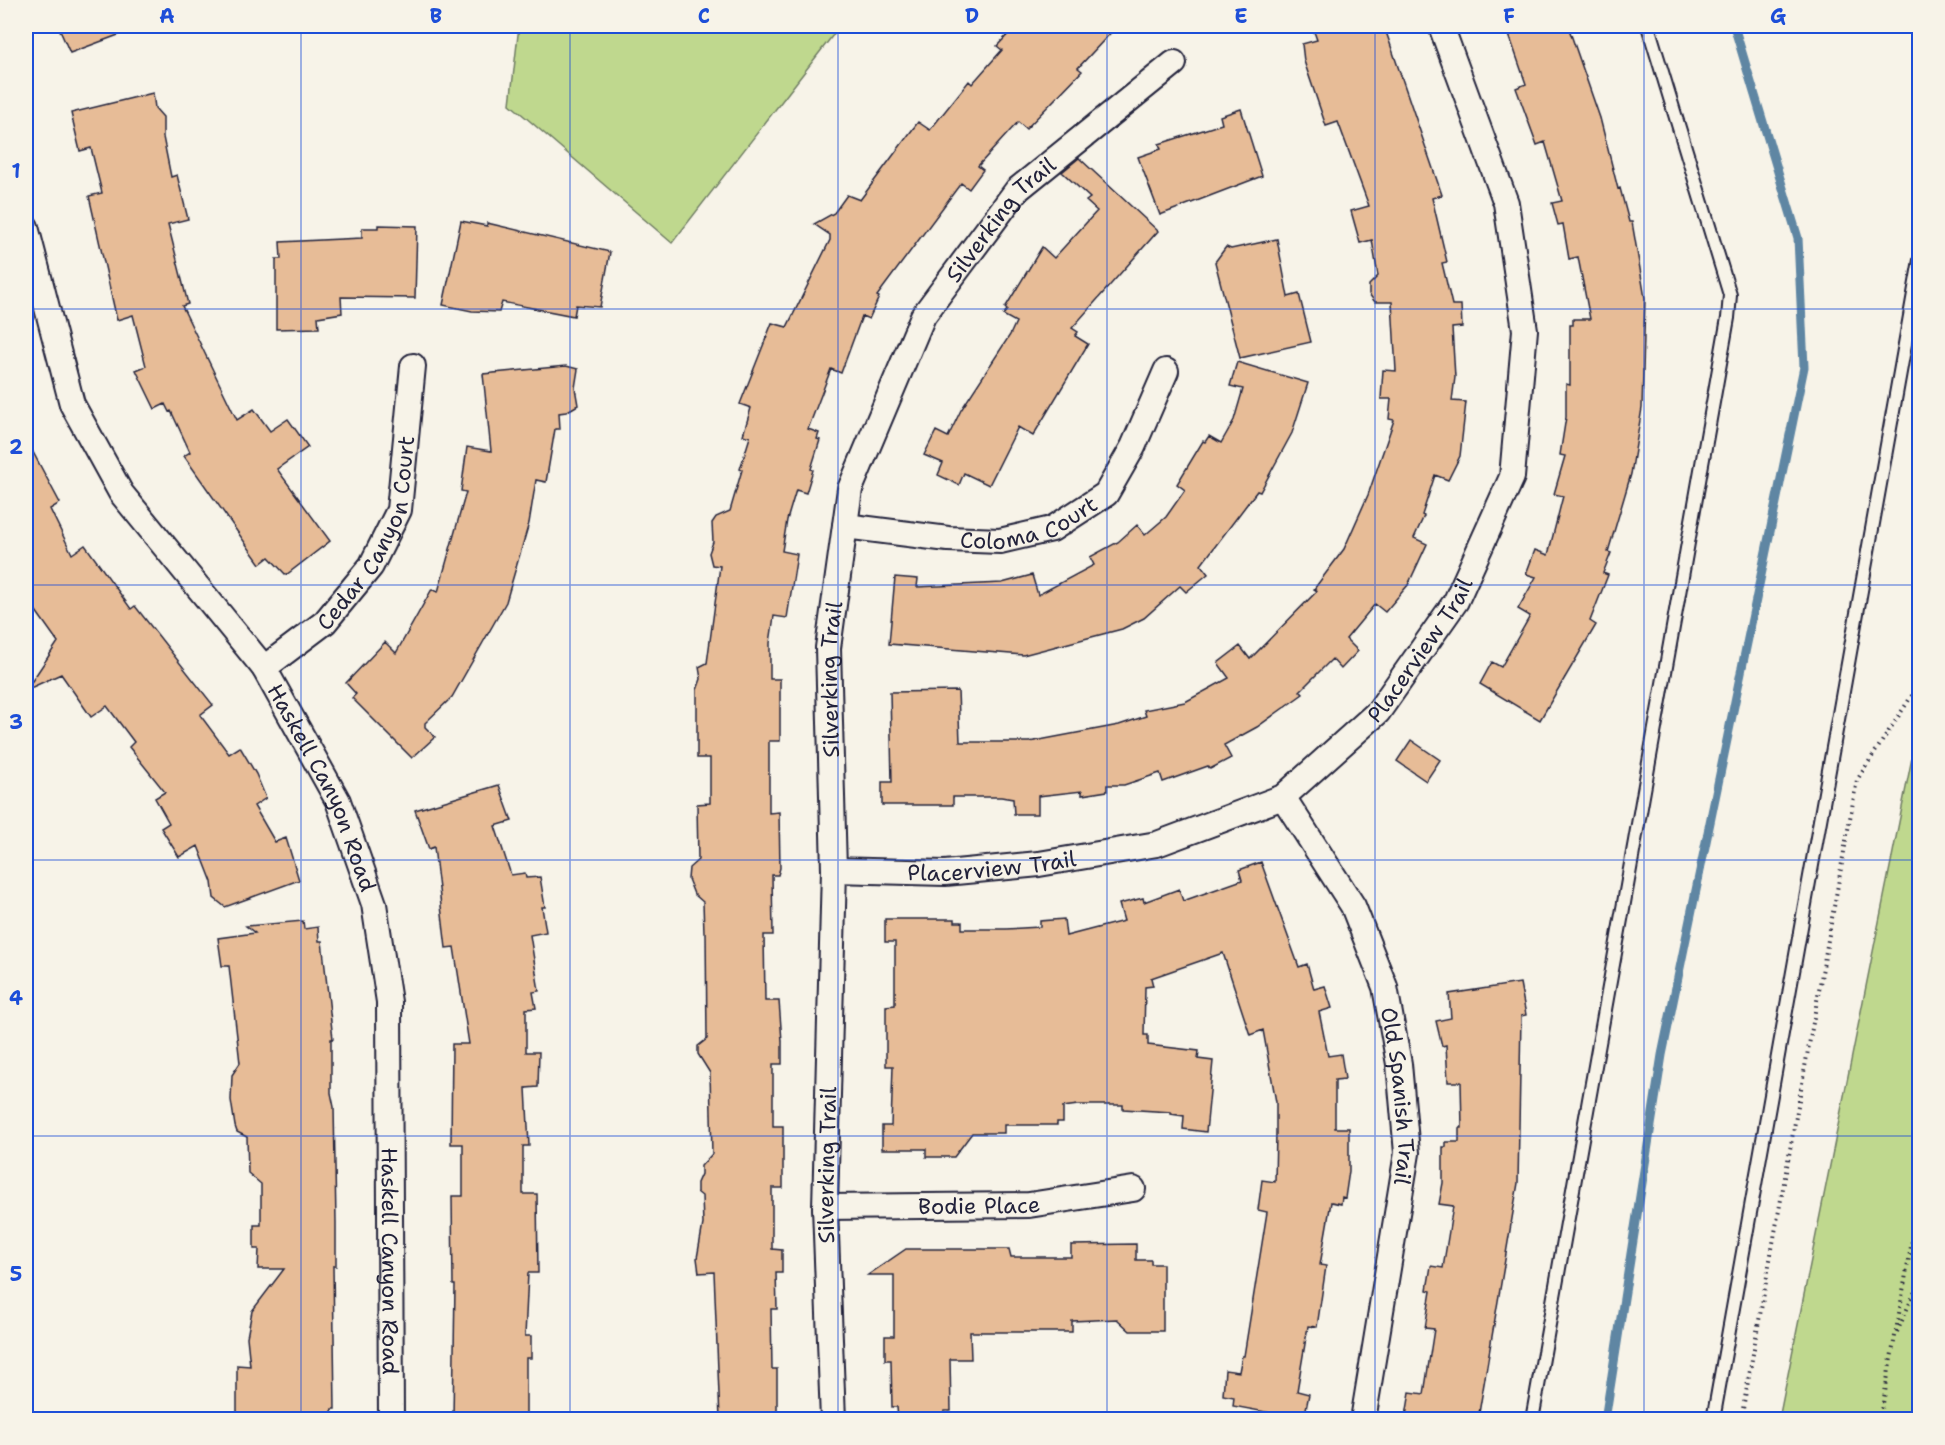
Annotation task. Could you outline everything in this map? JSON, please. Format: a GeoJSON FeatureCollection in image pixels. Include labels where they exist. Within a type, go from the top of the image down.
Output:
{"type":"FeatureCollection","features":[{"type":"Feature","properties":{"kind":"street","name":"Placerview Trail"},"geometry":{"type":"LineString","coordinates":[[834,870],[945,873],[1039,864],[1157,844],[1283,797],[1378,712],[1456,601],[1512,477],[1525,330],[1506,203],[1441,26]]}},
{"type":"Feature","properties":{"kind":"street","name":"Silverking Trail"},"geometry":{"type":"LineString","coordinates":[[833,1419],[825,1207],[834,870],[828,648],[850,489],[923,316],[1017,190],[1174,63]]}},
{"type":"Feature","properties":{"kind":"street","name":"Haskell Canyon Road"},"geometry":{"type":"LineString","coordinates":[[26,227],[72,404],[121,493],[264,668],[338,801],[374,904],[389,1002],[391,1419]]}},
{"type":"Feature","properties":{"kind":"street","name":"Cedar Canyon Court"},"geometry":{"type":"LineString","coordinates":[[264,668],[325,622],[371,566],[399,510],[413,366]]}},
{"type":"Feature","properties":{"kind":"street","name":"Coloma Court"},"geometry":{"type":"LineString","coordinates":[[845,526],[948,539],[1000,541],[1052,529],[1106,494],[1133,447],[1166,371]]}},
{"type":"Feature","properties":{"kind":"street","name":"Old Spanish Trail"},"geometry":{"type":"LineString","coordinates":[[1283,797],[1353,906],[1384,987],[1399,1064],[1407,1153],[1363,1419]]}},
{"type":"Feature","properties":{"kind":"street","name":"Bodie Place"},"geometry":{"type":"LineString","coordinates":[[825,1207],[1029,1205],[1133,1189]]}},
{"type":"Feature","properties":{"kind":"lane"},"geometry":{"type":"LineString","coordinates":[[1532,1419],[1728,318],[1730,295],[1648,26]]}},
{"type":"Feature","properties":{"kind":"lane"},"geometry":{"type":"LineString","coordinates":[[1713,1419],[1920,260]]}},
{"type":"Feature","properties":{"kind":"path"},"geometry":{"type":"LineString","coordinates":[[1741,1419],[1857,780],[1920,683]]}},
{"type":"Feature","properties":{"kind":"path"},"geometry":{"type":"LineString","coordinates":[[1880,1419],[1920,1196]]}},
{"type":"Feature","properties":{"kind":"path"},"geometry":{"type":"LineString","coordinates":[[1895,1338],[1920,1280]]}},
{"type":"Feature","properties":{"kind":"green space"},"geometry":{"type":"Polygon","coordinates":[[[519,26],[840,26],[672,243],[510,104],[519,26]]]}},
{"type":"Feature","properties":{"kind":"green space"},"geometry":{"type":"Polygon","coordinates":[[[1919,723],[1919,1419],[1779,1419],[1919,723]]]}},
{"type":"Feature","properties":{"kind":"building"},"geometry":{"type":"Polygon","coordinates":[[[58,26],[136,26],[137,28],[70,53],[58,26]]]}},
{"type":"Feature","properties":{"kind":"building"},"geometry":{"type":"Polygon","coordinates":[[[1016,26],[1117,26],[1078,68],[1082,71],[1026,129],[1018,122],[978,166],[983,170],[969,189],[961,183],[877,296],[879,297],[869,319],[862,316],[841,373],[831,369],[808,429],[819,433],[817,439],[820,440],[806,493],[796,490],[787,520],[782,551],[797,554],[787,618],[774,616],[770,643],[770,679],[780,679],[780,741],[769,741],[769,813],[779,812],[780,868],[778,875],[772,875],[773,935],[764,935],[765,1001],[779,1001],[782,1041],[782,1064],[773,1064],[773,1126],[783,1126],[783,1188],[772,1188],[772,1249],[782,1250],[782,1273],[776,1273],[777,1309],[771,1309],[772,1369],[777,1369],[777,1419],[720,1419],[714,1272],[699,1273],[697,1258],[703,1224],[702,1196],[697,1192],[697,1183],[701,1174],[701,1166],[712,1154],[710,1073],[698,1054],[698,1046],[707,1039],[706,933],[704,933],[703,902],[694,894],[688,879],[689,868],[698,860],[697,804],[710,803],[710,758],[697,758],[697,690],[701,679],[699,667],[707,663],[720,566],[712,565],[709,553],[713,542],[712,523],[716,517],[730,511],[750,437],[743,435],[751,408],[740,404],[772,323],[787,327],[830,240],[830,235],[814,224],[834,213],[847,195],[860,200],[918,122],[930,130],[969,81],[972,84],[1002,50],[997,46],[1016,26]]]}},
{"type":"Feature","properties":{"kind":"building"},"geometry":{"type":"Polygon","coordinates":[[[1312,26],[1384,26],[1442,195],[1432,198],[1447,262],[1442,263],[1452,305],[1461,305],[1462,327],[1452,328],[1455,377],[1452,401],[1466,402],[1460,456],[1448,480],[1435,475],[1422,515],[1424,516],[1414,538],[1427,544],[1408,585],[1385,612],[1375,604],[1346,639],[1358,651],[1341,669],[1332,659],[1300,691],[1303,694],[1257,727],[1224,745],[1231,758],[1210,769],[1208,766],[1163,782],[1160,773],[1124,785],[1107,785],[1107,791],[1082,795],[1082,791],[1038,796],[1038,814],[1014,814],[1013,799],[1001,797],[953,797],[953,805],[882,805],[882,782],[892,782],[890,692],[958,691],[960,742],[1029,742],[1119,725],[1146,716],[1144,710],[1185,702],[1229,678],[1218,663],[1240,646],[1250,659],[1317,591],[1314,589],[1344,549],[1368,495],[1394,420],[1389,419],[1391,399],[1381,399],[1383,370],[1396,371],[1392,302],[1375,302],[1369,294],[1369,285],[1378,276],[1372,240],[1360,243],[1351,211],[1369,206],[1338,122],[1326,126],[1304,61],[1302,44],[1317,40],[1312,26]]]}},
{"type":"Feature","properties":{"kind":"building"},"geometry":{"type":"Polygon","coordinates":[[[1506,26],[1568,26],[1600,118],[1618,189],[1620,188],[1629,222],[1632,222],[1645,298],[1642,408],[1631,474],[1608,552],[1611,553],[1603,573],[1608,575],[1590,621],[1596,625],[1540,720],[1480,684],[1492,662],[1501,667],[1530,616],[1518,609],[1536,577],[1526,574],[1535,550],[1548,555],[1563,496],[1554,494],[1565,456],[1560,455],[1566,417],[1566,384],[1570,385],[1570,325],[1573,325],[1573,319],[1590,319],[1578,257],[1569,259],[1563,224],[1558,225],[1552,203],[1562,201],[1545,142],[1537,145],[1516,88],[1526,84],[1506,26]]]}},
{"type":"Feature","properties":{"kind":"building"},"geometry":{"type":"Polygon","coordinates":[[[153,93],[155,108],[163,117],[163,137],[171,177],[177,175],[188,219],[168,224],[188,304],[182,306],[237,420],[254,409],[270,431],[288,419],[308,447],[277,469],[330,541],[286,575],[269,557],[260,564],[184,456],[190,452],[171,411],[169,412],[165,404],[155,409],[136,370],[146,366],[133,315],[117,320],[89,196],[102,193],[91,148],[80,151],[71,113],[153,93]]]}},
{"type":"Feature","properties":{"kind":"building"},"geometry":{"type":"Polygon","coordinates":[[[1241,109],[1262,176],[1160,215],[1138,157],[1161,149],[1159,144],[1222,124],[1220,116],[1241,109]]]}},
{"type":"Feature","properties":{"kind":"building"},"geometry":{"type":"Polygon","coordinates":[[[1079,158],[1158,231],[1072,328],[1078,332],[1075,336],[1088,344],[1033,436],[1018,427],[989,485],[964,473],[959,485],[938,475],[943,463],[924,455],[936,431],[948,437],[961,410],[1010,335],[1016,322],[1003,315],[1007,310],[1005,308],[1042,247],[1054,258],[1097,211],[1086,201],[1090,198],[1062,172],[1079,158]]]}},
{"type":"Feature","properties":{"kind":"building"},"geometry":{"type":"Polygon","coordinates":[[[461,221],[487,226],[487,223],[610,252],[600,307],[576,305],[574,316],[502,302],[499,312],[472,311],[443,305],[461,221]]]}},
{"type":"Feature","properties":{"kind":"building"},"geometry":{"type":"Polygon","coordinates":[[[378,225],[417,226],[415,298],[341,297],[342,313],[318,317],[319,328],[276,329],[276,259],[281,259],[280,242],[362,238],[362,228],[378,228],[378,225]]]}},
{"type":"Feature","properties":{"kind":"building"},"geometry":{"type":"Polygon","coordinates":[[[1277,239],[1288,297],[1299,294],[1311,342],[1240,358],[1215,262],[1226,247],[1231,249],[1277,239]]]}},
{"type":"Feature","properties":{"kind":"building"},"geometry":{"type":"Polygon","coordinates":[[[1237,362],[1308,383],[1292,433],[1260,492],[1257,491],[1201,565],[1208,574],[1186,592],[1180,586],[1144,618],[1122,629],[1023,655],[889,644],[895,577],[918,579],[917,587],[1002,583],[1032,575],[1038,595],[1094,565],[1090,557],[1118,542],[1137,525],[1145,535],[1166,517],[1185,490],[1177,484],[1203,441],[1205,442],[1209,436],[1221,443],[1234,420],[1243,389],[1230,386],[1237,362]]]}},
{"type":"Feature","properties":{"kind":"building"},"geometry":{"type":"Polygon","coordinates":[[[566,366],[578,369],[575,388],[578,405],[559,413],[560,429],[555,429],[546,482],[536,480],[529,523],[506,602],[452,697],[425,723],[425,727],[435,737],[412,758],[352,698],[356,694],[346,683],[385,642],[396,653],[432,589],[438,592],[466,492],[461,491],[467,447],[491,451],[483,374],[566,366]]]}},
{"type":"Feature","properties":{"kind":"building"},"geometry":{"type":"Polygon","coordinates":[[[26,439],[60,503],[50,509],[72,554],[85,545],[131,609],[135,606],[213,705],[200,715],[229,754],[240,747],[256,774],[266,798],[254,806],[275,842],[286,838],[299,880],[225,907],[214,898],[212,882],[198,846],[179,857],[161,828],[169,823],[155,798],[165,792],[129,747],[134,742],[107,706],[91,717],[61,674],[26,690],[58,642],[36,611],[26,616],[26,439]]]}},
{"type":"Feature","properties":{"kind":"building"},"geometry":{"type":"Polygon","coordinates":[[[1411,740],[1440,760],[1426,781],[1397,761],[1411,740]]]}},
{"type":"Feature","properties":{"kind":"building"},"geometry":{"type":"Polygon","coordinates":[[[499,785],[512,821],[495,826],[511,875],[525,873],[526,878],[540,877],[545,907],[542,907],[546,932],[530,935],[539,991],[533,992],[536,1008],[526,1009],[526,1052],[539,1052],[538,1087],[526,1088],[529,1146],[523,1146],[523,1194],[537,1194],[538,1273],[528,1273],[525,1336],[531,1336],[531,1358],[526,1358],[526,1419],[453,1419],[455,1285],[453,1285],[452,1196],[463,1196],[463,1144],[451,1144],[452,1044],[469,1044],[454,947],[446,948],[434,847],[429,849],[415,810],[499,785]]]}},
{"type":"Feature","properties":{"kind":"building"},"geometry":{"type":"Polygon","coordinates":[[[1261,862],[1299,967],[1307,964],[1314,989],[1325,986],[1332,1008],[1319,1012],[1328,1056],[1341,1054],[1345,1079],[1335,1080],[1335,1128],[1349,1128],[1349,1171],[1345,1198],[1342,1197],[1341,1204],[1331,1202],[1320,1265],[1326,1266],[1317,1327],[1308,1326],[1297,1391],[1309,1394],[1304,1419],[1233,1406],[1234,1397],[1223,1395],[1225,1370],[1239,1372],[1242,1356],[1244,1356],[1267,1212],[1258,1210],[1262,1180],[1275,1182],[1276,1102],[1263,1030],[1250,1035],[1223,953],[1151,978],[1153,986],[1145,987],[1144,1035],[1148,1035],[1148,1045],[1199,1051],[1198,1059],[1213,1061],[1206,1132],[1183,1129],[1184,1116],[1171,1114],[1171,1112],[1123,1109],[1123,1105],[1078,1105],[1063,1107],[1063,1122],[1057,1122],[1057,1125],[1004,1125],[1004,1133],[972,1133],[954,1157],[926,1157],[926,1149],[882,1149],[882,1126],[891,1126],[893,1066],[886,1066],[886,1006],[895,1005],[895,942],[885,942],[885,919],[955,919],[955,922],[962,922],[962,929],[1006,929],[1040,927],[1040,921],[1064,919],[1066,936],[1124,921],[1119,904],[1143,898],[1144,902],[1179,889],[1183,901],[1242,880],[1239,870],[1261,862]]]}},
{"type":"Feature","properties":{"kind":"building"},"geometry":{"type":"Polygon","coordinates":[[[303,921],[304,929],[318,927],[319,941],[322,941],[333,1039],[331,1039],[331,1093],[334,1107],[336,1223],[336,1266],[333,1266],[335,1409],[332,1409],[333,1419],[237,1419],[237,1365],[250,1366],[247,1337],[252,1311],[284,1269],[258,1269],[259,1249],[254,1249],[254,1225],[261,1225],[261,1184],[248,1173],[247,1137],[237,1132],[235,1126],[231,1100],[232,1075],[240,1063],[229,966],[222,966],[218,938],[255,933],[246,926],[303,921]]]}},
{"type":"Feature","properties":{"kind":"building"},"geometry":{"type":"Polygon","coordinates":[[[1520,983],[1526,1015],[1521,1016],[1518,1183],[1478,1419],[1425,1419],[1406,1416],[1410,1392],[1424,1394],[1434,1329],[1425,1328],[1431,1291],[1427,1290],[1431,1266],[1443,1268],[1453,1206],[1439,1204],[1443,1183],[1443,1147],[1446,1147],[1446,1142],[1459,1142],[1459,1128],[1462,1128],[1461,1082],[1448,1082],[1446,1045],[1442,1046],[1436,1021],[1451,1018],[1449,994],[1520,983]]]}},
{"type":"Feature","properties":{"kind":"building"},"geometry":{"type":"Polygon","coordinates":[[[1136,1244],[1136,1260],[1151,1260],[1151,1264],[1163,1264],[1163,1331],[1130,1331],[1117,1319],[1072,1321],[1072,1332],[970,1332],[971,1359],[950,1359],[951,1411],[944,1411],[944,1419],[898,1419],[897,1407],[892,1407],[891,1360],[885,1360],[885,1336],[894,1336],[894,1275],[868,1275],[906,1249],[1009,1249],[1011,1257],[1071,1257],[1071,1245],[1136,1244]]]}},
{"type":"Feature","properties":{"kind":"waterway"},"geometry":{"type":"LineString","coordinates":[[1605,1420],[1662,1055],[1804,367],[1798,238],[1734,26]]}}]}
